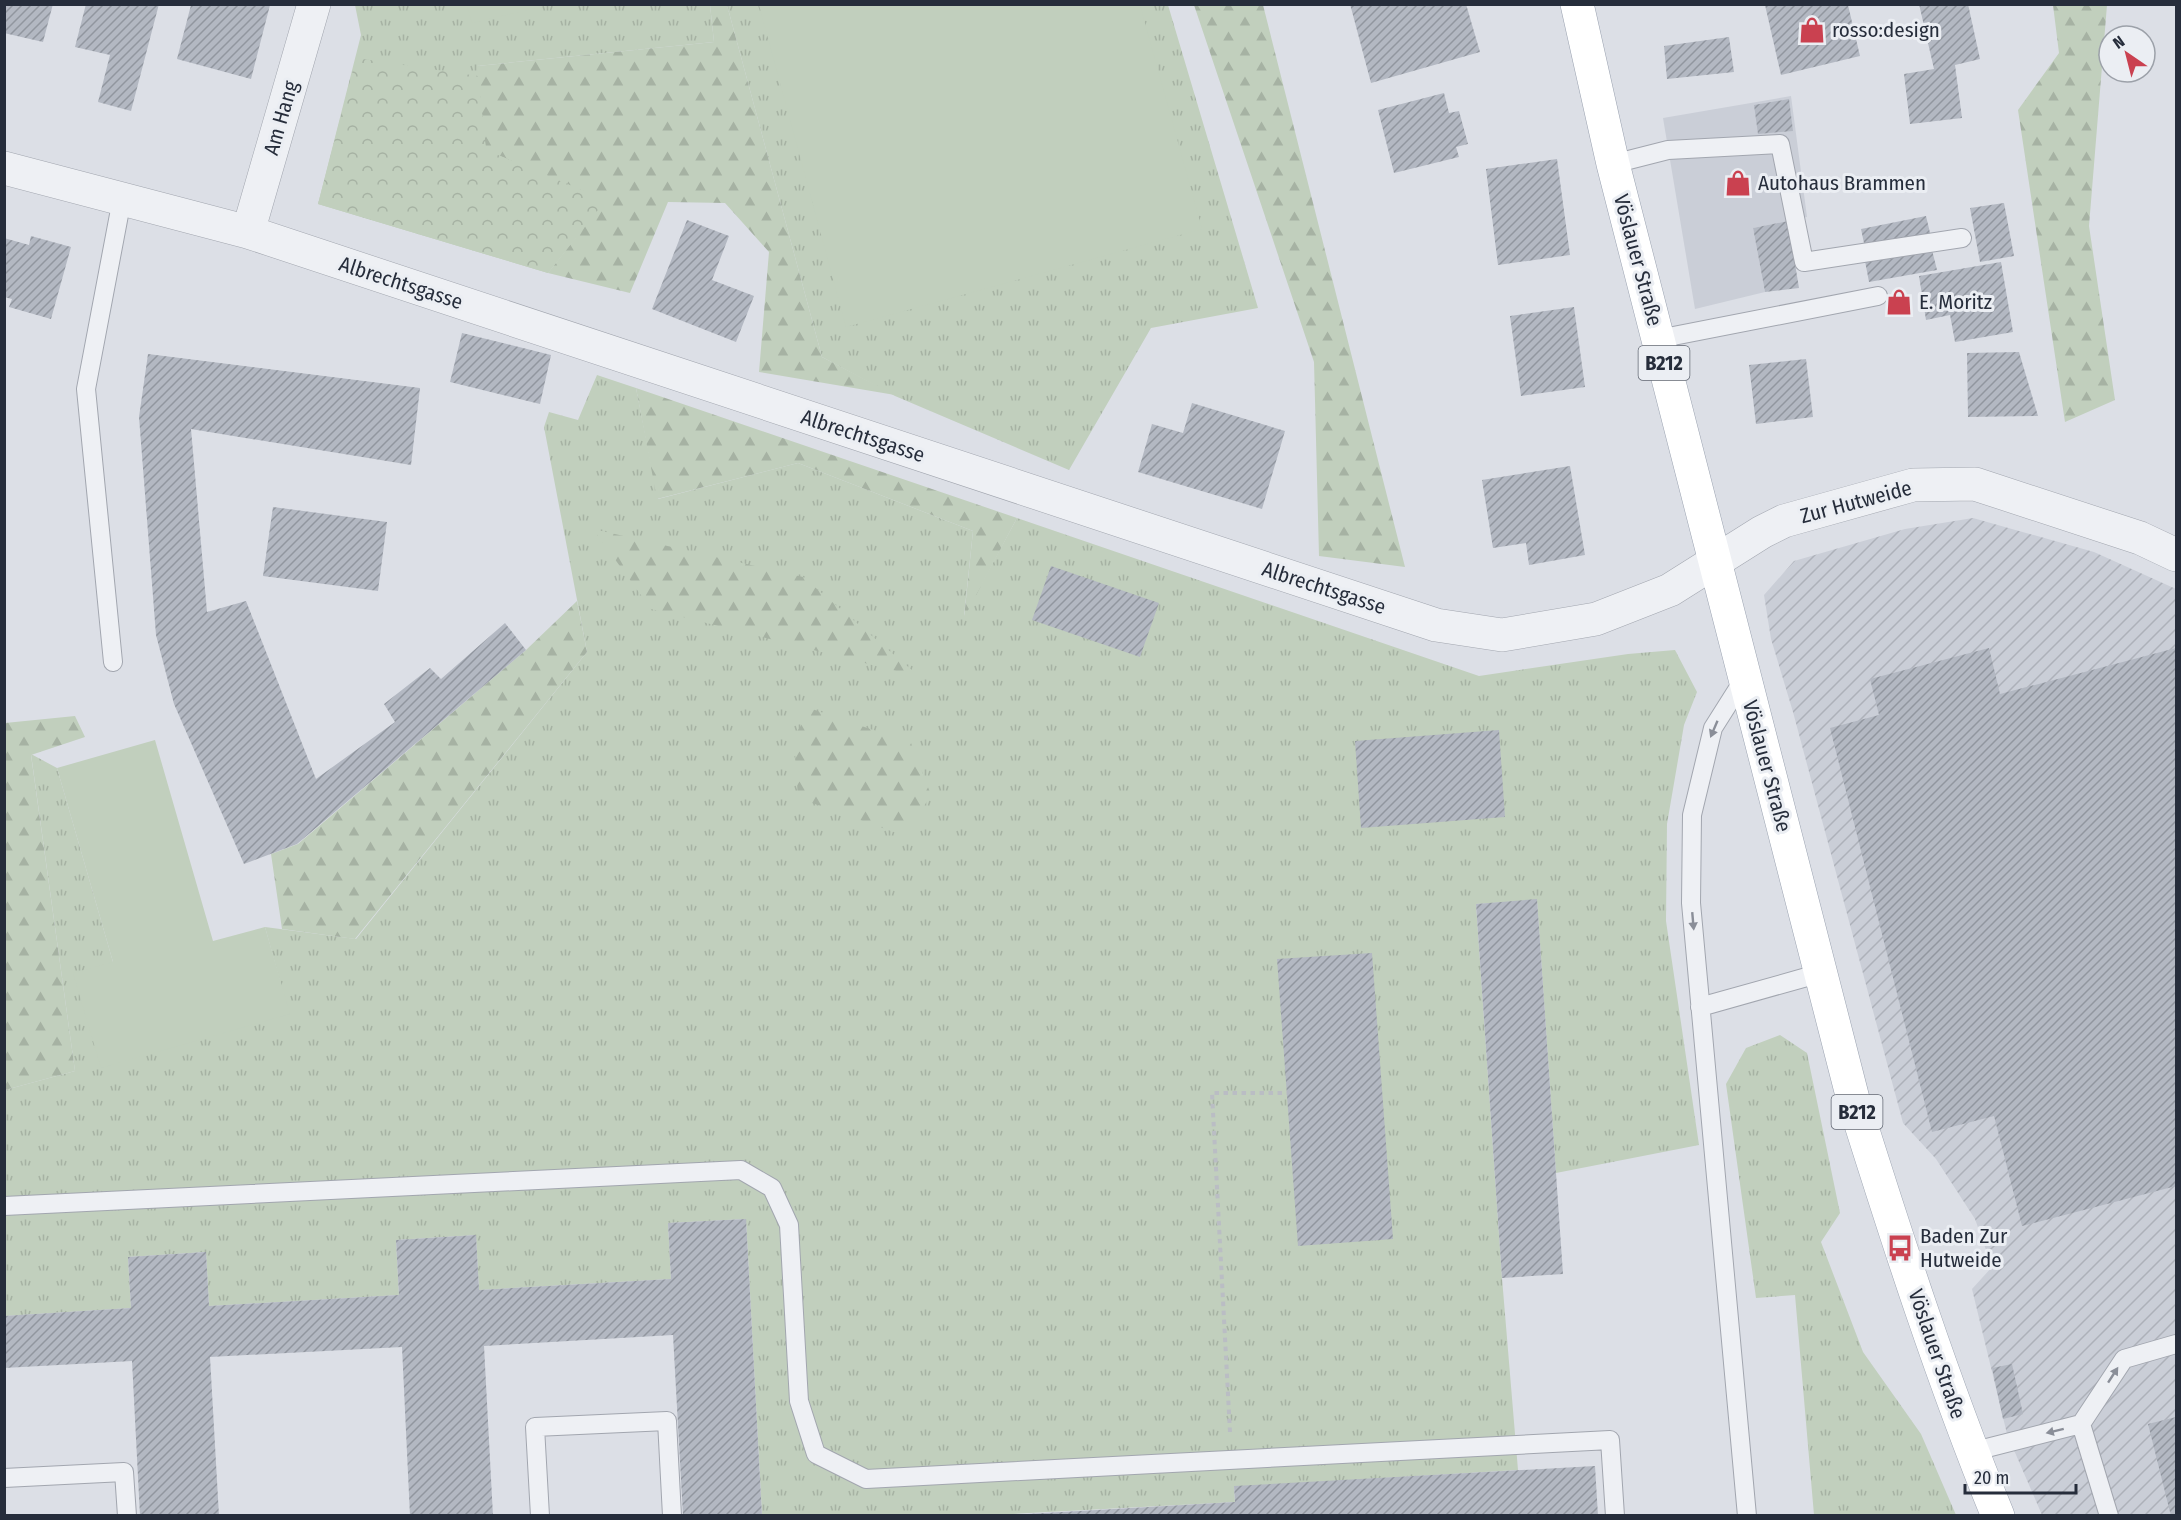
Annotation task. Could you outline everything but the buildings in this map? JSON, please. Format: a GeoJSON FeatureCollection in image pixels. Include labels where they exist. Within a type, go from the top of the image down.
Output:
{"type":"FeatureCollection","features":[{"type":"Feature","properties":{"kind":"main road","name":"Vöslauer Straße"},"geometry":{"type":"LineString","coordinates":[[1577,4],[1613,164],[1856,1110],[1900,1248],[1971,1452],[1998,1515]]}},
{"type":"Feature","properties":{"kind":"street","name":"Am Hang"},"geometry":{"type":"LineString","coordinates":[[248,232],[314,4]]}},
{"type":"Feature","properties":{"kind":"street","name":"Albrechtsgasse"},"geometry":{"type":"LineString","coordinates":[[4,168],[248,232],[1436,625],[1502,635],[1596,620],[1670,590],[1716,561]]}},
{"type":"Feature","properties":{"kind":"street","name":"Zur Hutweide"},"geometry":{"type":"LineString","coordinates":[[1716,561],[1784,521],[1913,485],[1975,484],[2140,538],[2176,555]]}},
{"type":"Feature","properties":{"kind":"lane"},"geometry":{"type":"LineString","coordinates":[[1613,164],[1668,150],[1780,144],[1804,262],[1962,238]]}},
{"type":"Feature","properties":{"kind":"lane"},"geometry":{"type":"LineString","coordinates":[[113,662],[86,389],[122,199]]}},
{"type":"Feature","properties":{"kind":"lane"},"geometry":{"type":"LineString","coordinates":[[1658,339],[1878,296]]}},
{"type":"Feature","properties":{"kind":"lane"},"geometry":{"type":"LineString","coordinates":[[1744,679],[1713,729],[1692,816],[1691,903],[1716,1156],[1747,1515]]}},
{"type":"Feature","properties":{"kind":"lane"},"geometry":{"type":"LineString","coordinates":[[1700,1007],[1821,973]]}},
{"type":"Feature","properties":{"kind":"lane"},"geometry":{"type":"LineString","coordinates":[[4,1206],[741,1170],[772,1188],[789,1225],[799,1401],[816,1454],[866,1479],[1610,1440],[1615,1515]]}},
{"type":"Feature","properties":{"kind":"lane"},"geometry":{"type":"LineString","coordinates":[[1971,1452],[2081,1424],[2124,1359],[2176,1344]]}},
{"type":"Feature","properties":{"kind":"lane"},"geometry":{"type":"LineString","coordinates":[[540,1515],[535,1427],[667,1421],[672,1515]]}},
{"type":"Feature","properties":{"kind":"lane"},"geometry":{"type":"LineString","coordinates":[[2081,1424],[2109,1515]]}},
{"type":"Feature","properties":{"kind":"lane"},"geometry":{"type":"LineString","coordinates":[[4,1478],[124,1472],[127,1515]]}},
{"type":"Feature","properties":{"kind":"path"},"geometry":{"type":"LineString","coordinates":[[1231,1460],[1212,1093],[1287,1093]]}},
{"type":"Feature","properties":{"kind":"shaded area","name":"Autohaus Brammen"},"geometry":{"type":"Polygon","coordinates":[[[1791,96],[1807,217],[1753,228],[1765,292],[1695,309],[1663,118],[1791,96]]]}},
{"type":"Feature","properties":{"kind":"shaded area"},"geometry":{"type":"Polygon","coordinates":[[[1973,518],[2094,552],[2176,589],[2176,1515],[2042,1515],[2007,1434],[1972,1289],[1992,1267],[1975,1219],[1936,1159],[1903,1123],[1793,712],[1771,639],[1764,595],[1794,561],[1905,529],[1973,518]]]}},
{"type":"Feature","properties":{"kind":"green space"},"geometry":{"type":"Polygon","coordinates":[[[467,4],[548,5],[472,23],[467,4]]]}},
{"type":"Feature","properties":{"kind":"green space"},"geometry":{"type":"Polygon","coordinates":[[[355,5],[710,5],[714,42],[477,66],[606,200],[548,273],[318,204],[361,35],[355,5]]]}},
{"type":"Feature","properties":{"kind":"green space"},"geometry":{"type":"Polygon","coordinates":[[[710,5],[727,5],[822,357],[895,395],[759,372],[769,252],[725,203],[668,202],[630,293],[548,273],[605,200],[486,150],[477,66],[714,42],[710,5]]]}},
{"type":"Feature","properties":{"kind":"green space"},"geometry":{"type":"Polygon","coordinates":[[[727,5],[1168,5],[1258,308],[1151,328],[1069,470],[895,396],[822,357],[727,5]]]}},
{"type":"Feature","properties":{"kind":"green space"},"geometry":{"type":"Polygon","coordinates":[[[759,5],[1140,5],[1202,229],[846,327],[759,5]]]}},
{"type":"Feature","properties":{"kind":"green space"},"geometry":{"type":"Polygon","coordinates":[[[1194,5],[1263,5],[1405,567],[1319,556],[1314,362],[1194,5]]]}},
{"type":"Feature","properties":{"kind":"green space"},"geometry":{"type":"Polygon","coordinates":[[[2053,5],[2107,5],[2105,24],[2097,24],[2097,84],[2101,84],[2089,226],[2115,400],[2065,422],[2018,110],[2059,53],[2053,5]]]}},
{"type":"Feature","properties":{"kind":"green space"},"geometry":{"type":"Polygon","coordinates":[[[356,58],[478,76],[486,150],[606,200],[548,273],[318,204],[356,58]]]}},
{"type":"Feature","properties":{"kind":"green space"},"geometry":{"type":"Polygon","coordinates":[[[597,375],[636,388],[658,499],[798,463],[973,531],[964,616],[1017,518],[1479,676],[1628,654],[1675,650],[1697,692],[1684,725],[1667,824],[1666,921],[1699,1145],[1556,1173],[1537,900],[1476,904],[1518,1470],[1234,1487],[1235,1502],[995,1515],[762,1515],[746,1219],[668,1223],[671,1279],[479,1290],[476,1235],[396,1240],[399,1295],[209,1306],[206,1252],[128,1257],[131,1308],[5,1316],[5,1090],[75,1071],[31,754],[57,768],[113,962],[289,1014],[265,927],[356,939],[587,652],[544,427],[549,412],[578,420],[597,375]]]}},
{"type":"Feature","properties":{"kind":"green space"},"geometry":{"type":"Polygon","coordinates":[[[636,388],[1017,518],[964,618],[973,531],[798,463],[657,499],[636,388]]]}},
{"type":"Feature","properties":{"kind":"green space"},"geometry":{"type":"Polygon","coordinates":[[[593,529],[803,577],[920,677],[651,609],[593,529]]]}},
{"type":"Feature","properties":{"kind":"green space"},"geometry":{"type":"Polygon","coordinates":[[[577,601],[587,652],[355,939],[282,929],[271,854],[298,844],[526,650],[577,601]]]}},
{"type":"Feature","properties":{"kind":"green space"},"geometry":{"type":"Polygon","coordinates":[[[812,709],[911,743],[931,795],[905,836],[798,798],[794,736],[812,709]]]}},
{"type":"Feature","properties":{"kind":"green space"},"geometry":{"type":"Polygon","coordinates":[[[75,716],[85,737],[31,755],[75,1071],[5,1090],[5,723],[75,716]]]}},
{"type":"Feature","properties":{"kind":"green space"},"geometry":{"type":"Polygon","coordinates":[[[155,740],[213,941],[265,927],[290,1014],[101,1068],[73,973],[113,962],[57,768],[155,740]]]}},
{"type":"Feature","properties":{"kind":"green space"},"geometry":{"type":"Polygon","coordinates":[[[1780,1035],[1807,1053],[1840,1213],[1821,1242],[1863,1352],[1921,1434],[1956,1515],[1814,1515],[1795,1295],[1756,1298],[1726,1084],[1746,1048],[1780,1035]]]}},
{"type":"Feature","properties":{"kind":"place","name":"rosso:design"},"geometry":{"type":"Point","coordinates":[1812,30]}},
{"type":"Feature","properties":{"kind":"place","name":"Autohaus Brammen"},"geometry":{"type":"Point","coordinates":[1738,183]}},
{"type":"Feature","properties":{"kind":"place","name":"E. Moritz"},"geometry":{"type":"Point","coordinates":[1899,302]}},
{"type":"Feature","properties":{"kind":"place","name":"Baden Zur Hutweide"},"geometry":{"type":"Point","coordinates":[1900,1248]}}]}
